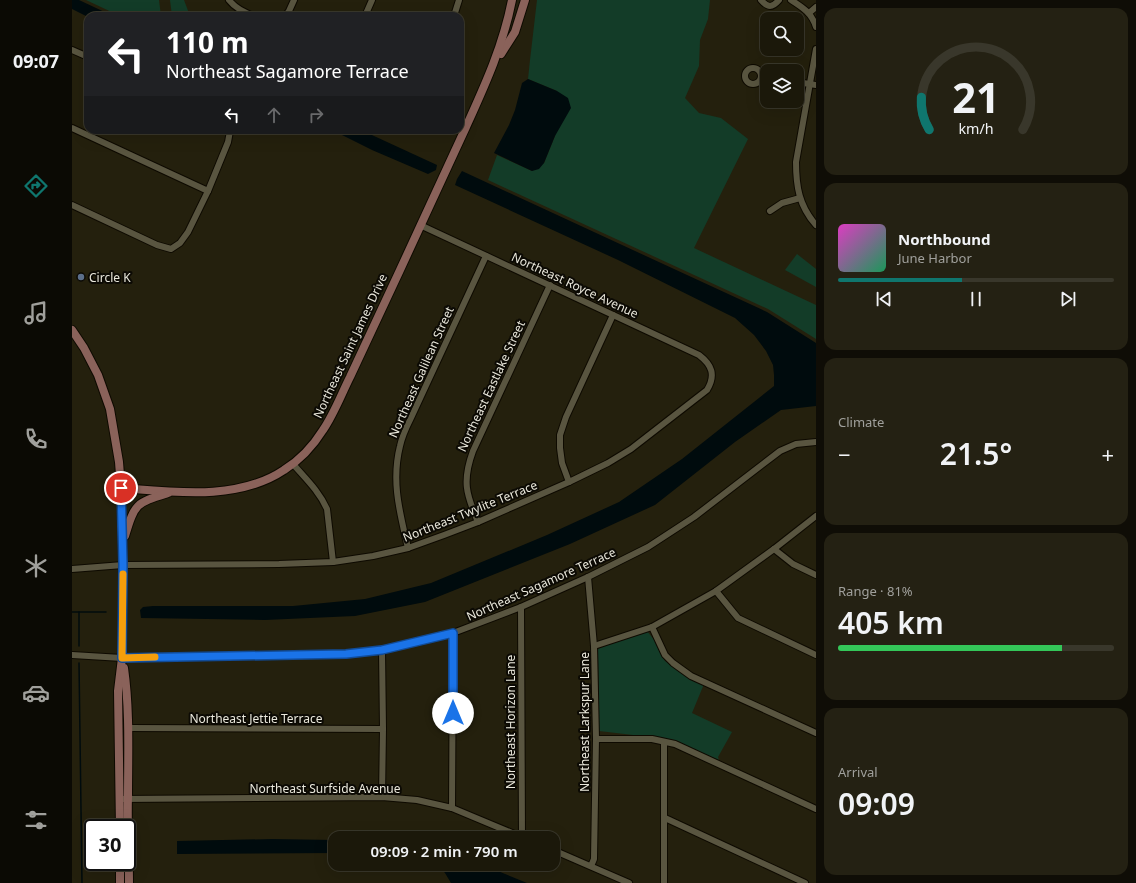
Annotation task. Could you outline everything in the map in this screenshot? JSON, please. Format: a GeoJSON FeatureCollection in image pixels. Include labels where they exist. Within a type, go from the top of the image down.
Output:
{"type":"FeatureCollection","features":[{"type":"Feature","properties":{"kind":"main road","name":"Northeast Saint James Drive"},"geometry":{"type":"LineString","coordinates":[[464,129],[492,68],[505,32],[512,0]]}},
{"type":"Feature","properties":{"kind":"main road","name":"Northeast Saint James Drive"},"geometry":{"type":"LineString","coordinates":[[492,68],[515,32],[525,0]]}},
{"type":"Feature","properties":{"kind":"main road","name":"Northeast Saint James Drive"},"geometry":{"type":"LineString","coordinates":[[121,488],[174,492],[220,492],[239,489],[266,480],[293,464],[304,454],[314,443],[327,424],[462,134]]}},
{"type":"Feature","properties":{"kind":"main road"},"geometry":{"type":"LineString","coordinates":[[72,330],[84,348],[98,375],[110,409],[116,442],[121,488],[123,565],[122,658],[118,691],[130,883]]}},
{"type":"Feature","properties":{"kind":"main road"},"geometry":{"type":"LineString","coordinates":[[122,542],[131,516],[136,507],[143,502],[174,492]]}},
{"type":"Feature","properties":{"kind":"main road"},"geometry":{"type":"LineString","coordinates":[[121,819],[129,728],[127,692],[122,658]]}},
{"type":"Feature","properties":{"kind":"main road"},"geometry":{"type":"LineString","coordinates":[[120,871],[120,883]]}},
{"type":"Feature","properties":{"kind":"street"},"geometry":{"type":"LineString","coordinates":[[229,0],[232,4],[245,12]]}},
{"type":"Feature","properties":{"kind":"street"},"geometry":{"type":"LineString","coordinates":[[288,12],[294,0]]}},
{"type":"Feature","properties":{"kind":"street"},"geometry":{"type":"LineString","coordinates":[[367,12],[372,0]]}},
{"type":"Feature","properties":{"kind":"street"},"geometry":{"type":"LineString","coordinates":[[455,12],[459,0]]}},
{"type":"Feature","properties":{"kind":"street"},"geometry":{"type":"LineString","coordinates":[[761,0],[765,5],[770,6],[779,0]]}},
{"type":"Feature","properties":{"kind":"street"},"geometry":{"type":"LineString","coordinates":[[790,0],[809,13],[816,27]]}},
{"type":"Feature","properties":{"kind":"street"},"geometry":{"type":"LineString","coordinates":[[809,13],[816,7]]}},
{"type":"Feature","properties":{"kind":"street"},"geometry":{"type":"LineString","coordinates":[[816,49],[813,84],[796,162],[796,179],[800,198],[811,219],[816,225]]}},
{"type":"Feature","properties":{"kind":"street"},"geometry":{"type":"LineString","coordinates":[[72,50],[84,55]]}},
{"type":"Feature","properties":{"kind":"street"},"geometry":{"type":"LineString","coordinates":[[72,128],[84,134]]}},
{"type":"Feature","properties":{"kind":"street"},"geometry":{"type":"LineString","coordinates":[[85,134],[208,191]]}},
{"type":"Feature","properties":{"kind":"street"},"geometry":{"type":"LineString","coordinates":[[72,205],[157,245],[171,249],[180,243],[188,232],[208,191],[228,142],[229,134]]}},
{"type":"Feature","properties":{"kind":"street"},"geometry":{"type":"LineString","coordinates":[[770,211],[782,203],[800,198]]}},
{"type":"Feature","properties":{"kind":"street","name":"Northeast Royce Avenue"},"geometry":{"type":"LineString","coordinates":[[420,225],[699,355],[711,368],[712,374]]}},
{"type":"Feature","properties":{"kind":"street","name":"Northeast Galilean Street"},"geometry":{"type":"LineString","coordinates":[[408,548],[398,504],[396,486],[396,470],[400,446],[410,420],[486,256]]}},
{"type":"Feature","properties":{"kind":"street","name":"Northeast Eastlake Street"},"geometry":{"type":"LineString","coordinates":[[478,522],[469,501],[466,486],[469,462],[550,285]]}},
{"type":"Feature","properties":{"kind":"street"},"geometry":{"type":"LineString","coordinates":[[569,482],[562,463],[560,435],[566,417],[613,315]]}},
{"type":"Feature","properties":{"kind":"street","name":"Northeast Twylite Terrace"},"geometry":{"type":"LineString","coordinates":[[72,569],[123,565],[279,564],[333,562],[373,556],[408,548],[444,536],[478,522],[608,463],[631,449],[707,390],[710,386],[712,374]]}},
{"type":"Feature","properties":{"kind":"street","name":"Northeast Sagamore Terrace"},"geometry":{"type":"LineString","coordinates":[[72,655],[122,658],[346,654],[382,650],[453,633],[521,607],[588,577],[648,547],[694,517],[780,451],[796,444],[816,442]]}},
{"type":"Feature","properties":{"kind":"street"},"geometry":{"type":"LineString","coordinates":[[293,464],[317,492],[327,508],[333,562]]}},
{"type":"Feature","properties":{"kind":"street"},"geometry":{"type":"LineString","coordinates":[[594,646],[652,627],[716,591],[816,516]]}},
{"type":"Feature","properties":{"kind":"street"},"geometry":{"type":"LineString","coordinates":[[774,549],[793,564],[816,575]]}},
{"type":"Feature","properties":{"kind":"street","name":"Northeast Larkspur Lane"},"geometry":{"type":"LineString","coordinates":[[588,577],[594,646],[596,739],[594,859],[591,866]]}},
{"type":"Feature","properties":{"kind":"street"},"geometry":{"type":"LineString","coordinates":[[716,591],[738,618],[816,655]]}},
{"type":"Feature","properties":{"kind":"street","name":"Northeast Horizon Lane"},"geometry":{"type":"LineString","coordinates":[[521,607],[523,831]]}},
{"type":"Feature","properties":{"kind":"street"},"geometry":{"type":"LineString","coordinates":[[652,627],[665,655],[673,663],[692,676],[816,733]]}},
{"type":"Feature","properties":{"kind":"street"},"geometry":{"type":"LineString","coordinates":[[452,808],[453,633]]}},
{"type":"Feature","properties":{"kind":"street"},"geometry":{"type":"LineString","coordinates":[[382,650],[382,797]]}},
{"type":"Feature","properties":{"kind":"street","name":"Northeast Jettie Terrace"},"geometry":{"type":"LineString","coordinates":[[129,728],[383,729]]}},
{"type":"Feature","properties":{"kind":"street"},"geometry":{"type":"LineString","coordinates":[[596,739],[652,739],[675,744],[816,810]]}},
{"type":"Feature","properties":{"kind":"street"},"geometry":{"type":"LineString","coordinates":[[664,742],[664,883]]}},
{"type":"Feature","properties":{"kind":"street","name":"Northeast Surfside Avenue"},"geometry":{"type":"LineString","coordinates":[[124,799],[382,797],[417,800],[452,808],[506,831]]}},
{"type":"Feature","properties":{"kind":"street"},"geometry":{"type":"LineString","coordinates":[[665,818],[805,883]]}},
{"type":"Feature","properties":{"kind":"street"},"geometry":{"type":"LineString","coordinates":[[560,853],[629,883]]}},
{"type":"Feature","properties":{"kind":"green space"},"geometry":{"type":"Polygon","coordinates":[[[86,0],[159,0],[160,12],[112,12],[86,0]]]}},
{"type":"Feature","properties":{"kind":"green space"},"geometry":{"type":"Polygon","coordinates":[[[170,0],[184,0],[188,12],[172,12],[170,0]]]}},
{"type":"Feature","properties":{"kind":"green space"},"geometry":{"type":"Polygon","coordinates":[[[537,0],[710,0],[708,19],[700,40],[699,66],[685,98],[699,113],[721,118],[748,139],[694,248],[816,305],[816,339],[768,309],[488,180],[497,155],[532,171],[544,163],[555,136],[557,91],[528,79],[537,0]]]}},
{"type":"Feature","properties":{"kind":"green space"},"geometry":{"type":"Polygon","coordinates":[[[797,254],[816,269],[816,287],[785,270],[797,254]]]}},
{"type":"Feature","properties":{"kind":"green space"},"geometry":{"type":"Polygon","coordinates":[[[647,631],[655,641],[665,661],[684,675],[704,684],[692,713],[732,732],[718,757],[719,760],[667,739],[599,731],[598,649],[647,631]]]}},
{"type":"Feature","properties":{"kind":"shaded area"},"geometry":{"type":"Polygon","coordinates":[[[72,0],[79,0],[104,12],[84,12],[84,15],[72,9],[72,0]]]}},
{"type":"Feature","properties":{"kind":"shaded area"},"geometry":{"type":"Polygon","coordinates":[[[528,79],[557,91],[568,98],[571,108],[555,136],[544,163],[539,169],[532,171],[494,153],[515,110],[522,83],[528,79]]]}},
{"type":"Feature","properties":{"kind":"shaded area"},"geometry":{"type":"Polygon","coordinates":[[[340,134],[370,134],[437,165],[436,170],[428,174],[372,150],[340,134]]]}},
{"type":"Feature","properties":{"kind":"shaded area"},"geometry":{"type":"Polygon","coordinates":[[[462,171],[767,312],[816,343],[816,406],[781,410],[735,442],[655,505],[570,544],[425,602],[355,616],[265,620],[141,618],[140,610],[143,607],[293,606],[365,599],[431,583],[547,535],[619,502],[682,459],[774,386],[773,365],[766,351],[754,335],[735,318],[618,260],[455,185],[462,171]]]}},
{"type":"Feature","properties":{"kind":"shaded area"},"geometry":{"type":"Polygon","coordinates":[[[272,839],[328,840],[328,853],[177,854],[177,841],[272,839]]]}},
{"type":"Feature","properties":{"kind":"shaded area"},"geometry":{"type":"Polygon","coordinates":[[[443,871],[498,871],[527,883],[451,883],[443,871]]]}},
{"type":"Feature","properties":{"kind":"waterway"},"geometry":{"type":"LineString","coordinates":[[72,612],[106,612]]}},
{"type":"Feature","properties":{"kind":"waterway"},"geometry":{"type":"LineString","coordinates":[[79,612],[79,646]]}},
{"type":"Feature","properties":{"kind":"waterway"},"geometry":{"type":"LineString","coordinates":[[79,663],[82,883]]}},
{"type":"Feature","properties":{"kind":"slow traffic"},"geometry":{"type":"LineString","coordinates":[[123,574],[122,658],[155,657]]}},
{"type":"Feature","properties":{"kind":"place","name":"Circle K"},"geometry":{"type":"Point","coordinates":[81,277]}},
{"type":"Feature","properties":{"kind":"route"},"geometry":{"type":"LineString","coordinates":[[121,488],[123,565],[122,658],[346,654],[382,650],[453,633],[453,713]]}}]}
